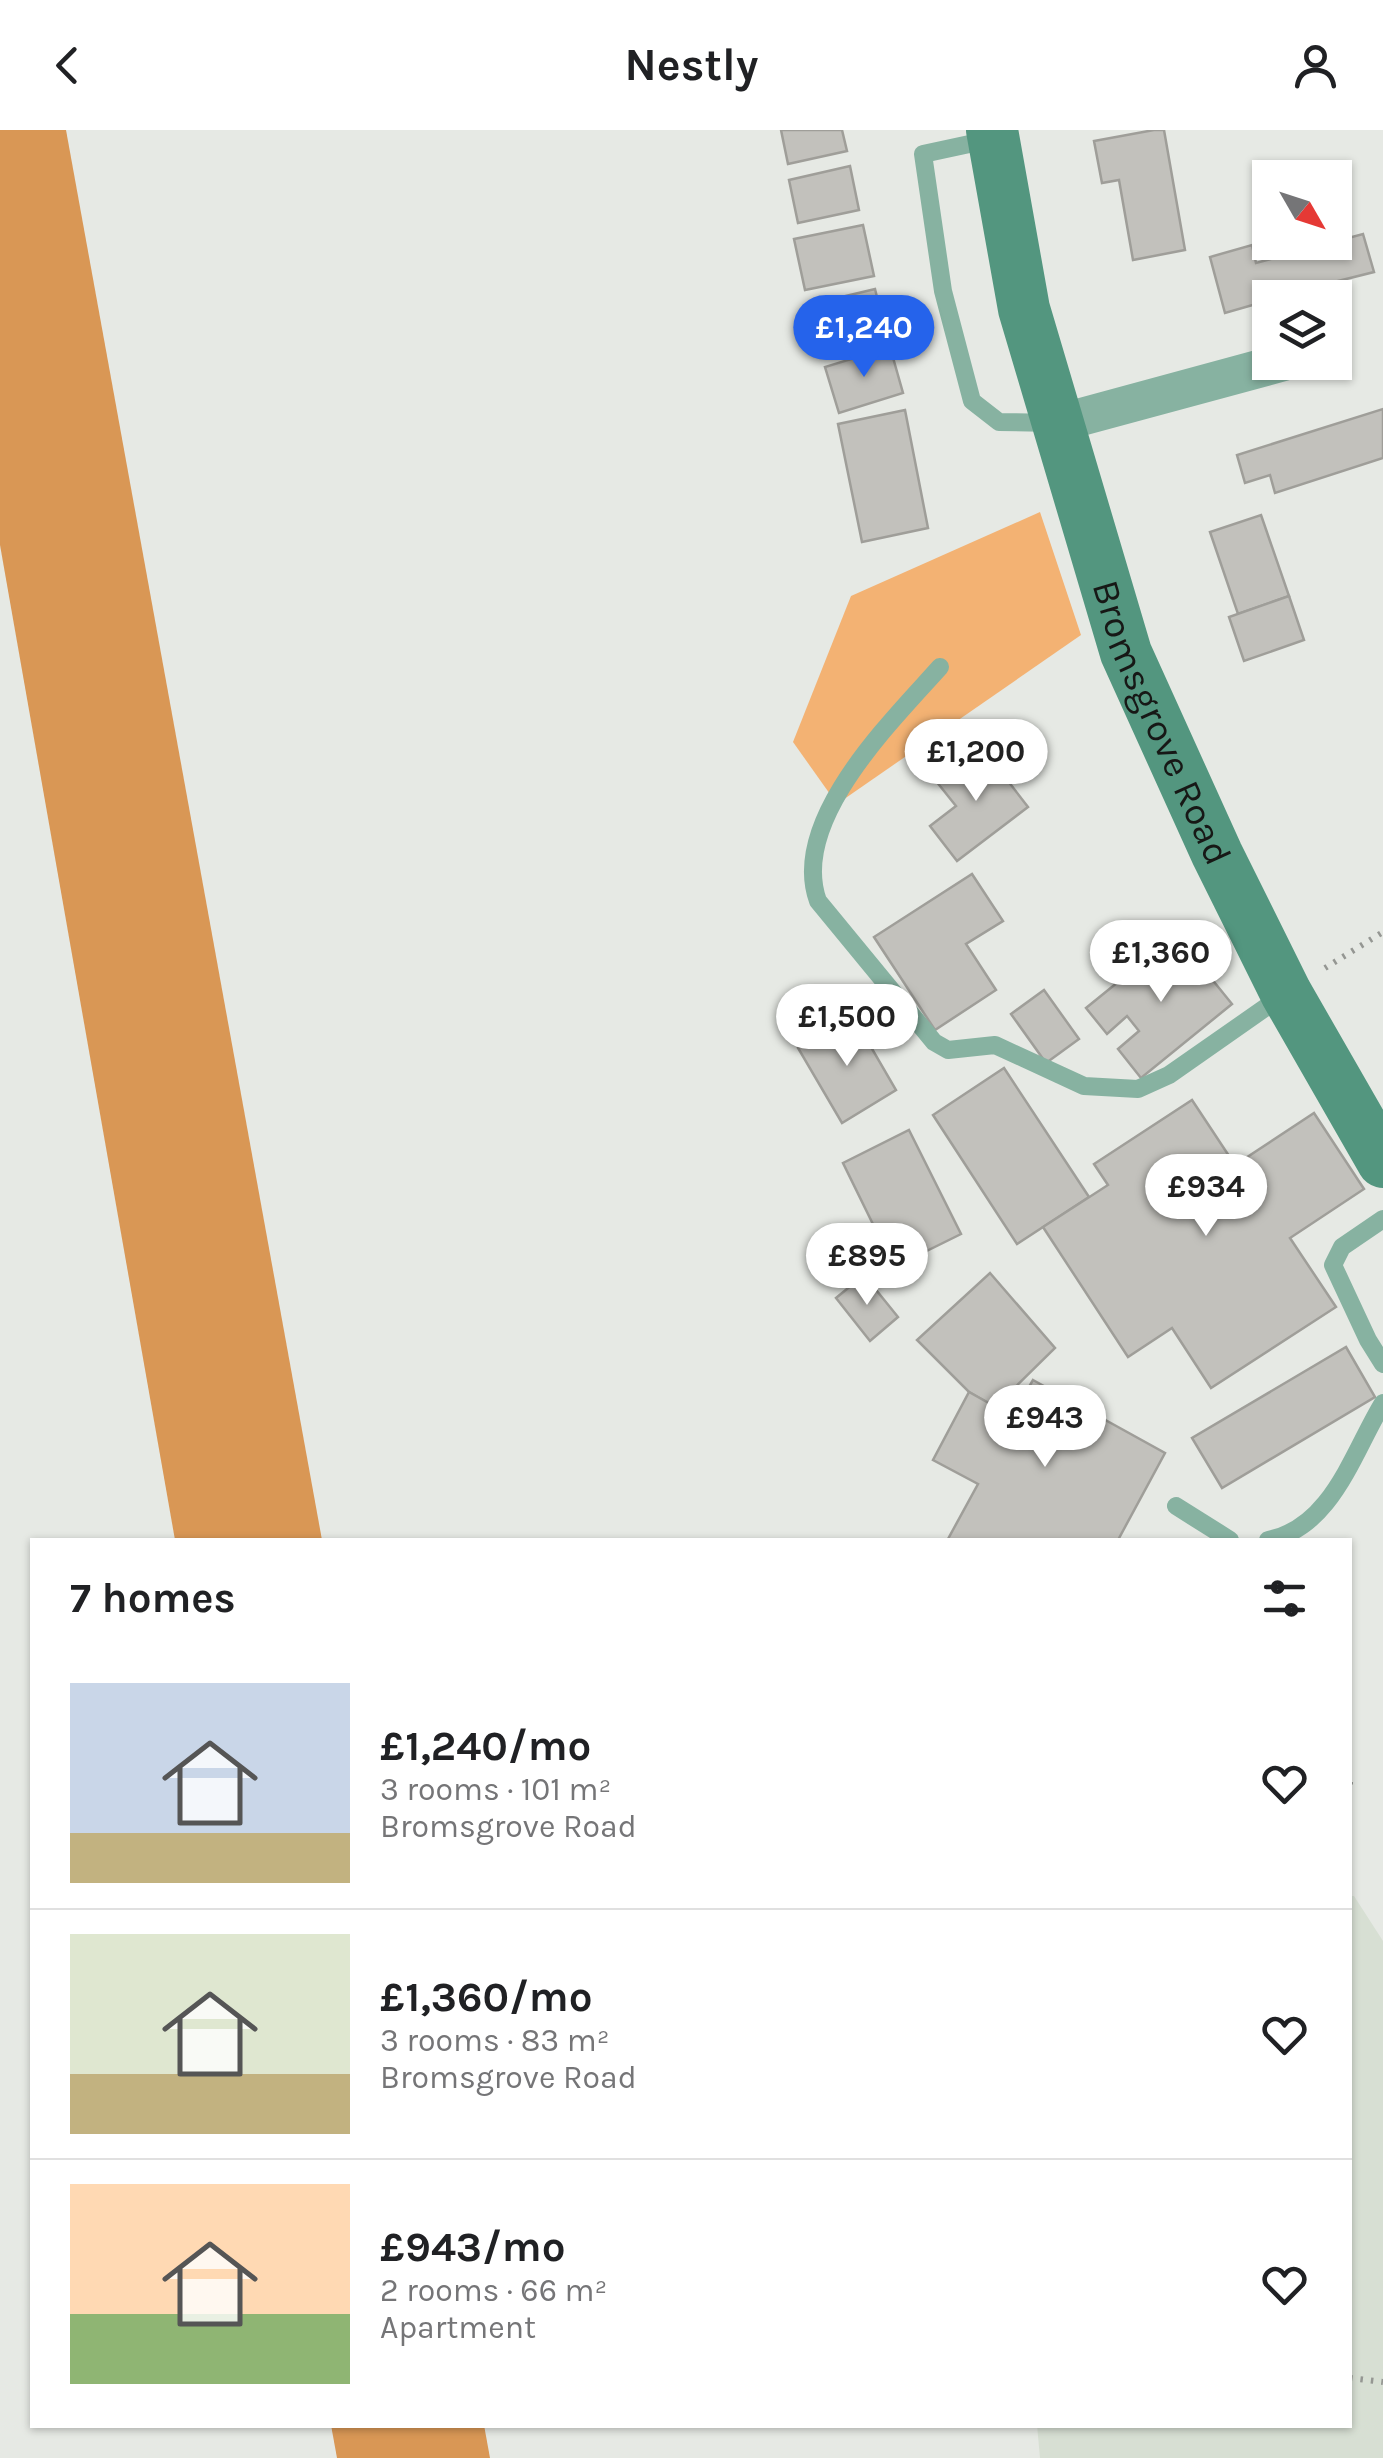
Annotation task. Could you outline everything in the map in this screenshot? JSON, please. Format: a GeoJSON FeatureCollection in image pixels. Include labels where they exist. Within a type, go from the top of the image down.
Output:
{"type":"FeatureCollection","features":[{"type":"Feature","properties":{"kind":"main road","name":"Bromsgrove Road"},"geometry":{"type":"LineString","coordinates":[[993,135],[1024,309],[1126,653],[1217,854],[1286,993],[1383,1162]]}},
{"type":"Feature","properties":{"kind":"street"},"geometry":{"type":"LineString","coordinates":[[1059,423],[1252,371]]}},
{"type":"Feature","properties":{"kind":"lane"},"geometry":{"type":"LineString","coordinates":[[993,135],[922,154],[943,292],[972,401],[999,422],[1059,423]]}},
{"type":"Feature","properties":{"kind":"lane"},"geometry":{"type":"LineString","coordinates":[[940,667],[867,749],[831,808],[813,866],[818,901],[934,1042],[948,1050],[995,1045],[1084,1086],[1138,1089],[1169,1075],[1286,993]]}},
{"type":"Feature","properties":{"kind":"lane"},"geometry":{"type":"LineString","coordinates":[[1383,1219],[1342,1247],[1333,1264],[1383,1364]]}},
{"type":"Feature","properties":{"kind":"lane"},"geometry":{"type":"LineString","coordinates":[[1279,1538],[1290,1536],[1329,1502],[1383,1403]]}},
{"type":"Feature","properties":{"kind":"lane"},"geometry":{"type":"LineString","coordinates":[[1176,1506],[1227,1538]]}},
{"type":"Feature","properties":{"kind":"path"},"geometry":{"type":"LineString","coordinates":[[1286,993],[1383,932]]}},
{"type":"Feature","properties":{"kind":"path"},"geometry":{"type":"LineString","coordinates":[[1352,2378],[1383,2382]]}},
{"type":"Feature","properties":{"kind":"shaded area"},"geometry":{"type":"Polygon","coordinates":[[[0,130],[66,130],[322,1538],[175,1538],[0,545],[0,130]]]}},
{"type":"Feature","properties":{"kind":"shaded area"},"geometry":{"type":"Polygon","coordinates":[[[1040,512],[1081,635],[837,804],[793,742],[851,596],[1040,512]]]}},
{"type":"Feature","properties":{"kind":"shaded area"},"geometry":{"type":"Polygon","coordinates":[[[1354,1896],[1383,1941],[1383,2458],[1040,2458],[1037,2428],[1352,2428],[1354,1896]]]}},
{"type":"Feature","properties":{"kind":"shaded area"},"geometry":{"type":"Polygon","coordinates":[[[332,2428],[485,2428],[490,2458],[337,2458],[332,2428]]]}},
{"type":"Feature","properties":{"kind":"building"},"geometry":{"type":"Polygon","coordinates":[[[781,130],[842,130],[847,151],[788,164],[781,130]]]}},
{"type":"Feature","properties":{"kind":"building"},"geometry":{"type":"Polygon","coordinates":[[[1164,130],[1185,250],[1133,260],[1119,180],[1102,183],[1094,141],[1164,130]]]}},
{"type":"Feature","properties":{"kind":"building"},"geometry":{"type":"Polygon","coordinates":[[[850,166],[859,210],[798,223],[789,180],[850,166]]]}},
{"type":"Feature","properties":{"kind":"building"},"geometry":{"type":"Polygon","coordinates":[[[863,225],[874,276],[805,290],[794,239],[863,225]]]}},
{"type":"Feature","properties":{"kind":"building"},"geometry":{"type":"Polygon","coordinates":[[[1363,234],[1374,272],[1342,280],[1252,280],[1252,305],[1225,313],[1210,257],[1252,245],[1252,260],[1256,263],[1352,260],[1352,237],[1363,234]]]}},
{"type":"Feature","properties":{"kind":"building"},"geometry":{"type":"Polygon","coordinates":[[[875,289],[886,334],[820,350],[808,305],[875,289]]]}},
{"type":"Feature","properties":{"kind":"building"},"geometry":{"type":"Polygon","coordinates":[[[890,347],[903,393],[839,413],[825,367],[890,347]]]}},
{"type":"Feature","properties":{"kind":"building"},"geometry":{"type":"Polygon","coordinates":[[[1383,409],[1383,458],[1275,493],[1270,475],[1245,483],[1237,455],[1383,409]]]}},
{"type":"Feature","properties":{"kind":"building"},"geometry":{"type":"Polygon","coordinates":[[[905,410],[928,528],[862,542],[838,424],[905,410]]]}},
{"type":"Feature","properties":{"kind":"building"},"geometry":{"type":"Polygon","coordinates":[[[1261,515],[1289,596],[1238,614],[1210,532],[1261,515]]]}},
{"type":"Feature","properties":{"kind":"building"},"geometry":{"type":"Polygon","coordinates":[[[1289,596],[1304,640],[1244,661],[1229,617],[1289,596]]]}},
{"type":"Feature","properties":{"kind":"building"},"geometry":{"type":"Polygon","coordinates":[[[981,746],[1028,807],[957,861],[930,826],[956,806],[936,781],[981,746]]]}},
{"type":"Feature","properties":{"kind":"building"},"geometry":{"type":"Polygon","coordinates":[[[972,874],[1003,921],[966,944],[996,990],[935,1030],[874,937],[972,874]]]}},
{"type":"Feature","properties":{"kind":"building"},"geometry":{"type":"Polygon","coordinates":[[[1176,935],[1232,1004],[1141,1078],[1118,1049],[1139,1031],[1127,1016],[1107,1034],[1086,1008],[1176,935]]]}},
{"type":"Feature","properties":{"kind":"building"},"geometry":{"type":"Polygon","coordinates":[[[1044,990],[1079,1039],[1046,1063],[1011,1014],[1044,990]]]}},
{"type":"Feature","properties":{"kind":"building"},"geometry":{"type":"Polygon","coordinates":[[[853,1016],[896,1090],[842,1123],[798,1048],[853,1016]]]}},
{"type":"Feature","properties":{"kind":"building"},"geometry":{"type":"Polygon","coordinates":[[[1004,1068],[1089,1197],[1017,1244],[933,1115],[1004,1068]]]}},
{"type":"Feature","properties":{"kind":"building"},"geometry":{"type":"Polygon","coordinates":[[[1192,1100],[1235,1165],[1314,1113],[1364,1189],[1290,1238],[1336,1307],[1211,1388],[1172,1328],[1128,1357],[1043,1227],[1108,1185],[1094,1164],[1192,1100]]]}},
{"type":"Feature","properties":{"kind":"building"},"geometry":{"type":"Polygon","coordinates":[[[909,1130],[961,1234],[894,1267],[843,1163],[909,1130]]]}},
{"type":"Feature","properties":{"kind":"building"},"geometry":{"type":"Polygon","coordinates":[[[990,1273],[1055,1348],[995,1407],[969,1392],[917,1340],[990,1273]]]}},
{"type":"Feature","properties":{"kind":"building"},"geometry":{"type":"Polygon","coordinates":[[[864,1275],[898,1317],[870,1341],[836,1298],[864,1275]]]}},
{"type":"Feature","properties":{"kind":"building"},"geometry":{"type":"Polygon","coordinates":[[[1346,1347],[1375,1397],[1222,1488],[1192,1438],[1346,1347]]]}},
{"type":"Feature","properties":{"kind":"building"},"geometry":{"type":"Polygon","coordinates":[[[1033,1380],[1165,1453],[1119,1538],[949,1538],[978,1484],[933,1460],[969,1392],[1012,1416],[1033,1380]]]}}]}
